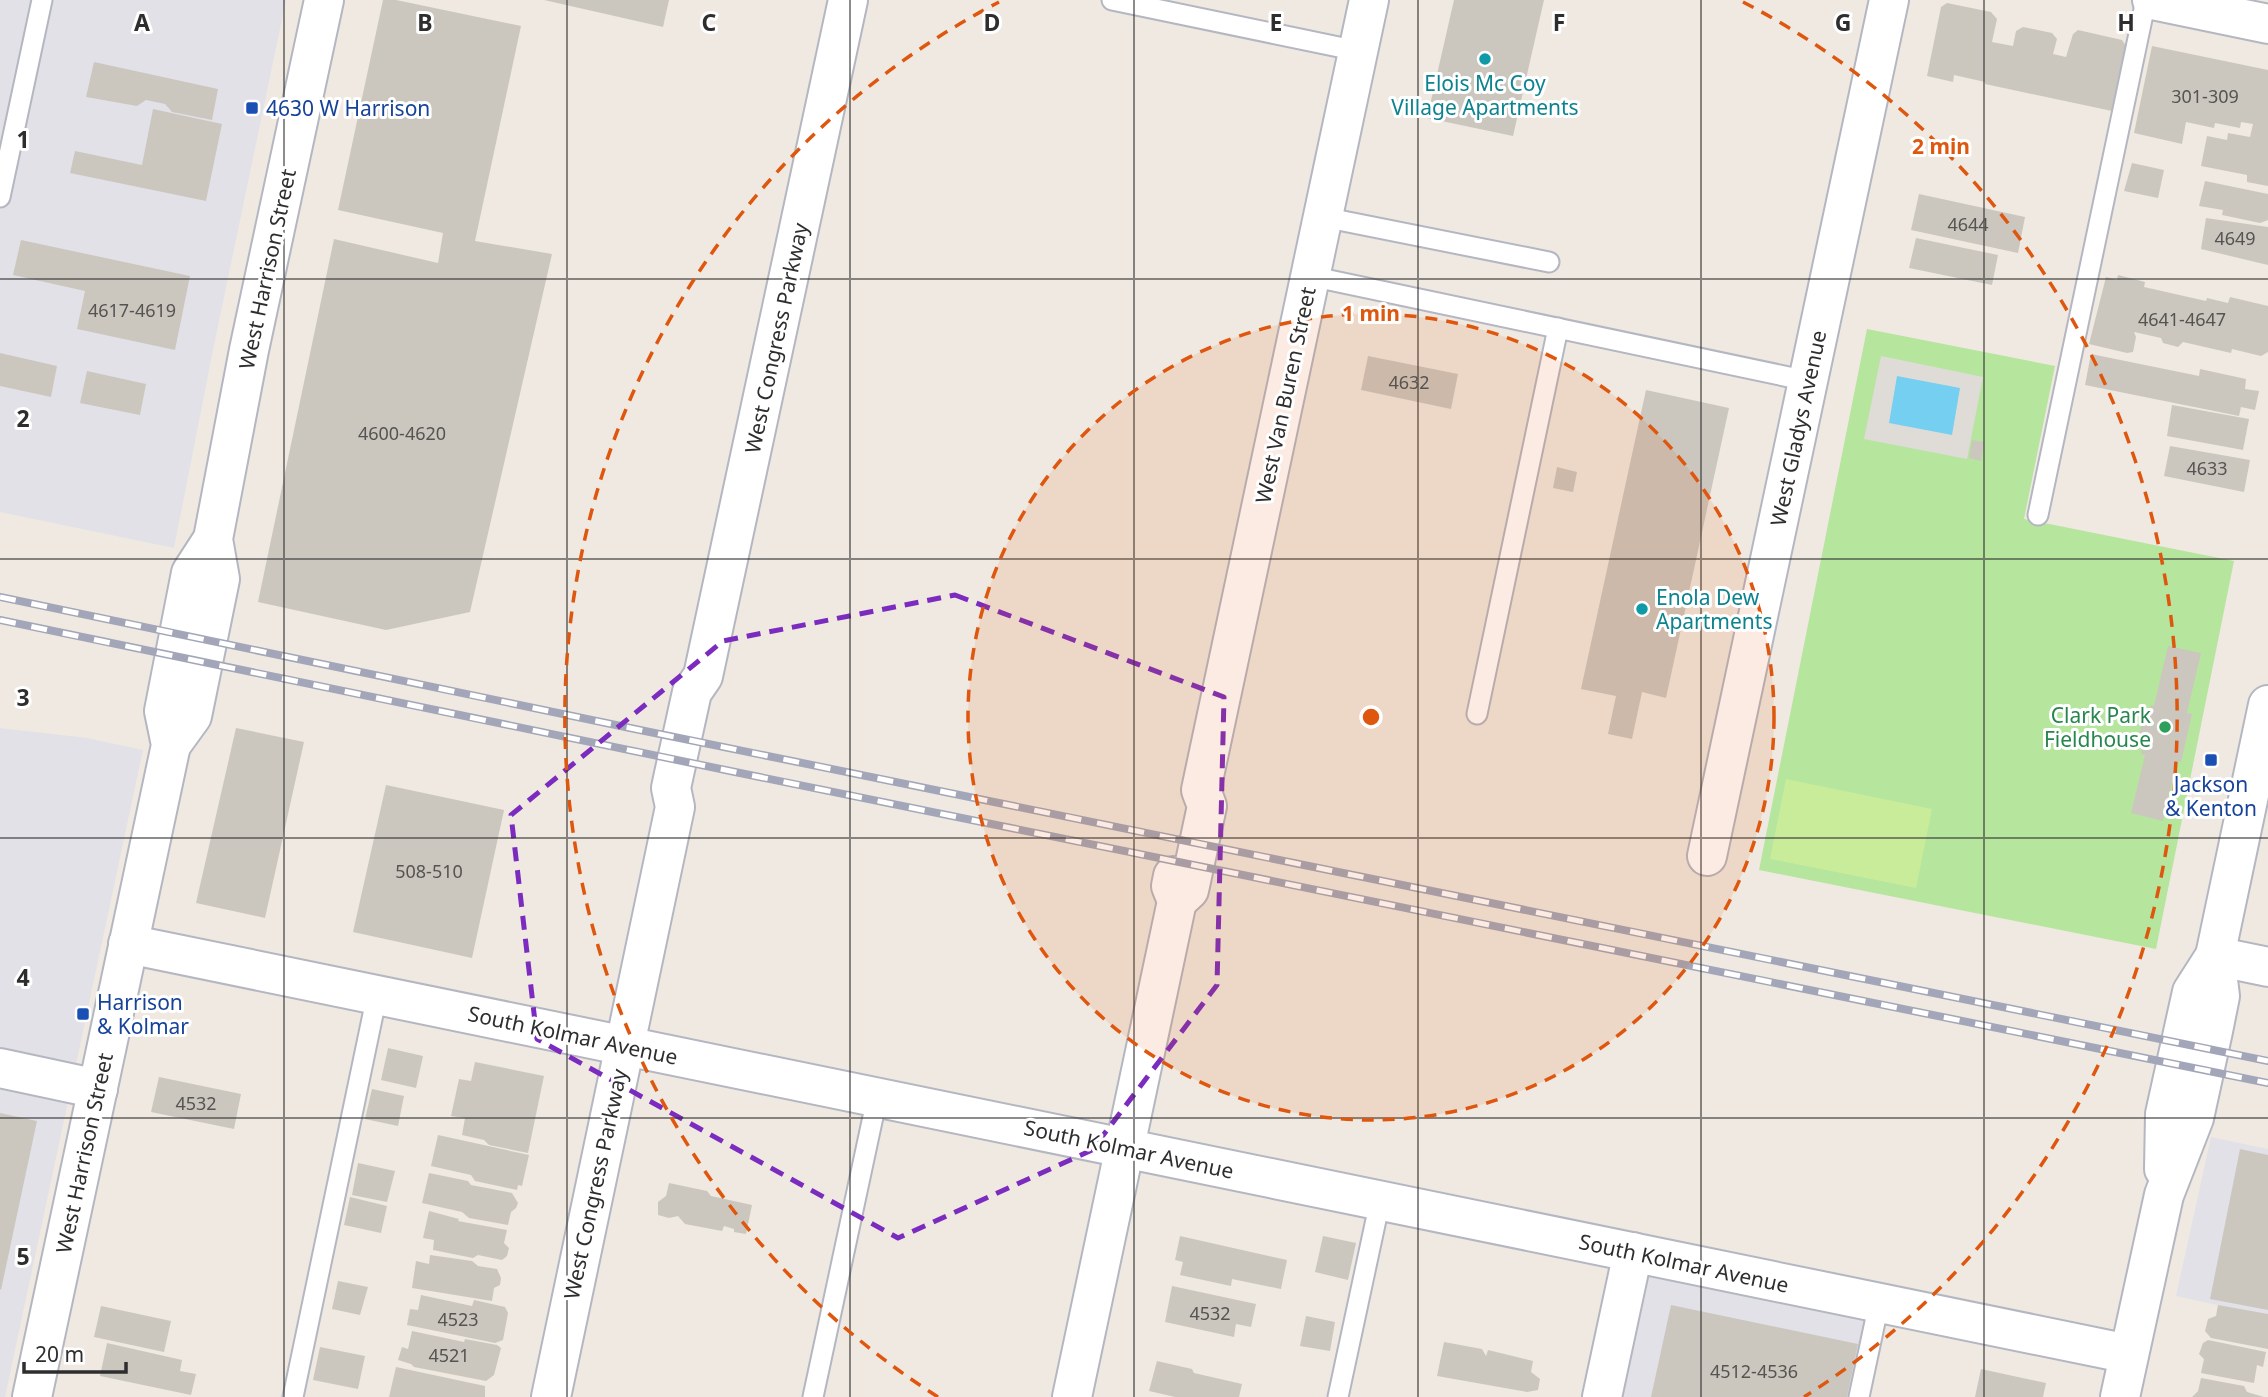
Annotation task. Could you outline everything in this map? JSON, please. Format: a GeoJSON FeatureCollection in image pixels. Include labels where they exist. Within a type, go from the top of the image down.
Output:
{"type":"FeatureCollection","features":[{"type":"Feature","properties":{"kind":"street","name":"West Harrison Street"},"geometry":{"type":"LineString","coordinates":[[32,1397],[171,745],[164,711],[191,573],[213,539],[249,350],[324,0]]}},
{"type":"Feature","properties":{"kind":"street","name":"West Congress Parkway"},"geometry":{"type":"LineString","coordinates":[[551,1397],[675,807],[671,788],[692,692],[703,676],[848,0]]}},
{"type":"Feature","properties":{"kind":"street","name":"West Van Buren Street"},"geometry":{"type":"LineString","coordinates":[[1072,1397],[1177,901],[1171,886],[1185,819],[1189,802],[1201,790],[1369,0]]}},
{"type":"Feature","properties":{"kind":"street","name":"West Gladys Avenue"},"geometry":{"type":"LineString","coordinates":[[1707,856],[1889,0]]}},
{"type":"Feature","properties":{"kind":"street"},"geometry":{"type":"LineString","coordinates":[[2152,0],[2268,24]]}},
{"type":"Feature","properties":{"kind":"street"},"geometry":{"type":"LineString","coordinates":[[2120,1397],[2164,1195],[2165,1114],[2192,992],[2215,956],[2268,705]]}},
{"type":"Feature","properties":{"kind":"street","name":"South Kolmar Avenue"},"geometry":{"type":"LineString","coordinates":[[128,944],[2129,1354]]}},
{"type":"Feature","properties":{"kind":"street"},"geometry":{"type":"LineString","coordinates":[[2215,956],[2268,967]]}},
{"type":"Feature","properties":{"kind":"street"},"geometry":{"type":"LineString","coordinates":[[0,1068],[98,1089]]}},
{"type":"Feature","properties":{"kind":"street"},"geometry":{"type":"LineString","coordinates":[[1601,1397],[1633,1252]]}},
{"type":"Feature","properties":{"kind":"lane"},"geometry":{"type":"LineString","coordinates":[[0,197],[42,0]]}},
{"type":"Feature","properties":{"kind":"lane"},"geometry":{"type":"LineString","coordinates":[[1112,0],[1358,51]]}},
{"type":"Feature","properties":{"kind":"lane"},"geometry":{"type":"LineString","coordinates":[[2038,515],[2146,0]]}},
{"type":"Feature","properties":{"kind":"lane"},"geometry":{"type":"LineString","coordinates":[[1323,217],[1549,262]]}},
{"type":"Feature","properties":{"kind":"lane"},"geometry":{"type":"LineString","coordinates":[[1310,276],[1808,381]]}},
{"type":"Feature","properties":{"kind":"lane"},"geometry":{"type":"LineString","coordinates":[[1477,714],[1558,328]]}},
{"type":"Feature","properties":{"kind":"lane"},"geometry":{"type":"LineString","coordinates":[[293,1397],[377,995]]}},
{"type":"Feature","properties":{"kind":"lane"},"geometry":{"type":"LineString","coordinates":[[813,1397],[877,1098]]}},
{"type":"Feature","properties":{"kind":"lane"},"geometry":{"type":"LineString","coordinates":[[1338,1397],[1380,1201]]}},
{"type":"Feature","properties":{"kind":"lane"},"geometry":{"type":"LineString","coordinates":[[1859,1397],[1879,1303]]}},
{"type":"Feature","properties":{"kind":"highlighted area"},"geometry":{"type":"Polygon","coordinates":[[[955,595],[1224,697],[1217,985],[1092,1150],[898,1238],[537,1039],[511,815],[723,641],[955,595]]]}},
{"type":"Feature","properties":{"kind":"shaded area"},"geometry":{"type":"Polygon","coordinates":[[[0,0],[286,0],[174,548],[0,512],[0,0]]]}},
{"type":"Feature","properties":{"kind":"shaded area"},"geometry":{"type":"Polygon","coordinates":[[[1881,356],[1983,377],[1967,459],[1864,439],[1881,356]]]}},
{"type":"Feature","properties":{"kind":"shaded area"},"geometry":{"type":"Polygon","coordinates":[[[0,728],[87,738],[143,750],[5,1397],[0,1397],[0,728]]]}},
{"type":"Feature","properties":{"kind":"shaded area"},"geometry":{"type":"Polygon","coordinates":[[[2211,1137],[2268,1149],[2268,1316],[2176,1296],[2211,1137]]]}},
{"type":"Feature","properties":{"kind":"shaded area"},"geometry":{"type":"Polygon","coordinates":[[[1648,1272],[1867,1317],[1851,1397],[1622,1397],[1648,1272]]]}},
{"type":"Feature","properties":{"kind":"green space"},"geometry":{"type":"Polygon","coordinates":[[[1867,329],[2055,366],[2024,519],[2234,561],[2156,949],[1759,870],[1867,329]]]}},
{"type":"Feature","properties":{"kind":"green space"},"geometry":{"type":"Polygon","coordinates":[[[1786,779],[1932,809],[1916,888],[1770,859],[1786,779]]]}},
{"type":"Feature","properties":{"kind":"water"},"geometry":{"type":"Polygon","coordinates":[[[1897,376],[1960,388],[1952,435],[1889,423],[1897,376]]]}},
{"type":"Feature","properties":{"kind":"building"},"geometry":{"type":"Polygon","coordinates":[[[383,0],[396,0],[521,26],[475,241],[552,254],[470,612],[386,630],[258,602],[334,239],[438,263],[443,233],[338,210],[383,0]]]}},
{"type":"Feature","properties":{"kind":"building"},"geometry":{"type":"Polygon","coordinates":[[[544,0],[669,0],[663,27],[544,0]]]}},
{"type":"Feature","properties":{"kind":"building","name":"Elois Mc Coy Village Apartments"},"geometry":{"type":"Polygon","coordinates":[[[1454,0],[1544,0],[1513,136],[1427,118],[1454,0]]]}},
{"type":"Feature","properties":{"kind":"building"},"geometry":{"type":"Polygon","coordinates":[[[1947,3],[1991,12],[1997,19],[1992,42],[2013,46],[2016,31],[2023,27],[2052,33],[2057,39],[2053,54],[2066,57],[2073,34],[2078,30],[2122,40],[2126,46],[2112,111],[1954,75],[1953,82],[1927,76],[1941,7],[1947,3]]]}},
{"type":"Feature","properties":{"kind":"building"},"geometry":{"type":"Polygon","coordinates":[[[2152,46],[2268,70],[2268,186],[2247,182],[2247,175],[2201,166],[2207,136],[2227,140],[2228,133],[2250,137],[2253,124],[2241,122],[2240,128],[2215,123],[2214,128],[2186,122],[2182,144],[2134,133],[2152,46]]]}},
{"type":"Feature","properties":{"kind":"building"},"geometry":{"type":"Polygon","coordinates":[[[94,62],[218,89],[212,120],[172,112],[165,104],[146,100],[137,106],[86,97],[94,62]]]}},
{"type":"Feature","properties":{"kind":"building"},"geometry":{"type":"Polygon","coordinates":[[[153,109],[222,124],[206,201],[70,173],[75,151],[142,165],[153,109]]]}},
{"type":"Feature","properties":{"kind":"building"},"geometry":{"type":"Polygon","coordinates":[[[2132,163],[2164,170],[2158,198],[2124,191],[2132,163]]]}},
{"type":"Feature","properties":{"kind":"building"},"geometry":{"type":"Polygon","coordinates":[[[2205,181],[2268,194],[2268,220],[2260,223],[2222,215],[2223,210],[2199,206],[2205,181]]]}},
{"type":"Feature","properties":{"kind":"building"},"geometry":{"type":"Polygon","coordinates":[[[1919,194],[2025,217],[2018,253],[1911,230],[1919,194]]]}},
{"type":"Feature","properties":{"kind":"building"},"geometry":{"type":"Polygon","coordinates":[[[2206,218],[2268,227],[2268,265],[2201,249],[2206,218]]]}},
{"type":"Feature","properties":{"kind":"building"},"geometry":{"type":"Polygon","coordinates":[[[1916,238],[1998,255],[1992,285],[1909,268],[1916,238]]]}},
{"type":"Feature","properties":{"kind":"building"},"geometry":{"type":"Polygon","coordinates":[[[21,240],[190,276],[175,350],[77,329],[85,291],[13,275],[21,240]]]}},
{"type":"Feature","properties":{"kind":"building"},"geometry":{"type":"Polygon","coordinates":[[[2118,275],[2145,282],[2144,287],[2206,301],[2207,298],[2228,303],[2230,297],[2268,306],[2268,352],[2261,356],[2232,349],[2231,353],[2183,342],[2178,347],[2163,343],[2161,338],[2134,332],[2136,337],[2133,352],[2089,344],[2106,277],[2117,280],[2118,275]]]}},
{"type":"Feature","properties":{"kind":"building"},"geometry":{"type":"Polygon","coordinates":[[[0,353],[57,366],[51,397],[0,386],[0,353]]]}},
{"type":"Feature","properties":{"kind":"building"},"geometry":{"type":"Polygon","coordinates":[[[2091,354],[2199,376],[2200,369],[2246,379],[2245,389],[2259,391],[2255,410],[2241,407],[2239,416],[2085,385],[2091,354]]]}},
{"type":"Feature","properties":{"kind":"building"},"geometry":{"type":"Polygon","coordinates":[[[1368,356],[1458,374],[1451,409],[1361,390],[1368,356]]]}},
{"type":"Feature","properties":{"kind":"building"},"geometry":{"type":"Polygon","coordinates":[[[87,371],[146,384],[140,415],[80,403],[87,371]]]}},
{"type":"Feature","properties":{"kind":"building","name":"Enola Dew Apartments"},"geometry":{"type":"Polygon","coordinates":[[[1646,390],[1729,408],[1666,698],[1642,692],[1632,739],[1608,734],[1616,696],[1581,689],[1646,390]]]}},
{"type":"Feature","properties":{"kind":"building"},"geometry":{"type":"Polygon","coordinates":[[[2172,405],[2249,419],[2243,450],[2167,436],[2172,405]]]}},
{"type":"Feature","properties":{"kind":"building"},"geometry":{"type":"Polygon","coordinates":[[[1972,440],[1984,442],[1981,461],[1969,458],[1972,440]]]}},
{"type":"Feature","properties":{"kind":"building"},"geometry":{"type":"Polygon","coordinates":[[[2170,446],[2250,460],[2244,492],[2164,476],[2170,446]]]}},
{"type":"Feature","properties":{"kind":"building"},"geometry":{"type":"Polygon","coordinates":[[[1557,467],[1577,472],[1573,492],[1553,488],[1557,467]]]}},
{"type":"Feature","properties":{"kind":"building","name":"Clark Park Fieldhouse"},"geometry":{"type":"Polygon","coordinates":[[[2168,646],[2201,653],[2187,713],[2192,714],[2181,762],[2177,761],[2163,821],[2131,813],[2145,755],[2141,754],[2144,736],[2139,735],[2143,718],[2147,719],[2151,705],[2154,706],[2168,646]]]}},
{"type":"Feature","properties":{"kind":"building"},"geometry":{"type":"Polygon","coordinates":[[[236,728],[304,742],[265,918],[196,903],[236,728]]]}},
{"type":"Feature","properties":{"kind":"building"},"geometry":{"type":"Polygon","coordinates":[[[386,785],[504,810],[472,958],[353,932],[386,785]]]}},
{"type":"Feature","properties":{"kind":"building"},"geometry":{"type":"Polygon","coordinates":[[[388,1048],[423,1056],[416,1088],[381,1080],[388,1048]]]}},
{"type":"Feature","properties":{"kind":"building"},"geometry":{"type":"Polygon","coordinates":[[[475,1062],[544,1076],[528,1153],[489,1145],[484,1140],[462,1135],[465,1118],[451,1116],[459,1079],[471,1081],[475,1062]]]}},
{"type":"Feature","properties":{"kind":"building"},"geometry":{"type":"Polygon","coordinates":[[[159,1077],[241,1094],[234,1129],[151,1112],[159,1077]]]}},
{"type":"Feature","properties":{"kind":"building"},"geometry":{"type":"Polygon","coordinates":[[[372,1089],[404,1096],[398,1126],[365,1119],[372,1089]]]}},
{"type":"Feature","properties":{"kind":"building"},"geometry":{"type":"Polygon","coordinates":[[[0,1113],[37,1121],[1,1290],[0,1289],[0,1113]]]}},
{"type":"Feature","properties":{"kind":"building"},"geometry":{"type":"Polygon","coordinates":[[[438,1135],[529,1155],[522,1186],[518,1185],[517,1190],[475,1181],[471,1175],[431,1166],[438,1135]]]}},
{"type":"Feature","properties":{"kind":"building"},"geometry":{"type":"Polygon","coordinates":[[[2240,1149],[2268,1155],[2268,1310],[2210,1299],[2240,1149]]]}},
{"type":"Feature","properties":{"kind":"building"},"geometry":{"type":"Polygon","coordinates":[[[358,1163],[395,1171],[387,1202],[352,1195],[358,1163]]]}},
{"type":"Feature","properties":{"kind":"building"},"geometry":{"type":"Polygon","coordinates":[[[429,1173],[512,1193],[518,1203],[511,1212],[508,1225],[469,1218],[462,1212],[422,1203],[429,1173]]]}},
{"type":"Feature","properties":{"kind":"building"},"geometry":{"type":"Polygon","coordinates":[[[669,1183],[752,1205],[746,1234],[734,1232],[734,1229],[724,1226],[722,1231],[685,1224],[678,1216],[669,1218],[658,1215],[658,1202],[666,1196],[669,1183]]]}},
{"type":"Feature","properties":{"kind":"building"},"geometry":{"type":"Polygon","coordinates":[[[350,1197],[387,1206],[381,1233],[344,1225],[350,1197]]]}},
{"type":"Feature","properties":{"kind":"building"},"geometry":{"type":"Polygon","coordinates":[[[429,1211],[459,1219],[458,1221],[507,1230],[504,1243],[509,1248],[507,1256],[502,1260],[478,1255],[473,1258],[433,1250],[434,1240],[423,1238],[429,1211]]]}},
{"type":"Feature","properties":{"kind":"building"},"geometry":{"type":"Polygon","coordinates":[[[1180,1236],[1287,1260],[1281,1289],[1232,1279],[1231,1286],[1180,1275],[1183,1262],[1175,1260],[1180,1236]]]}},
{"type":"Feature","properties":{"kind":"building"},"geometry":{"type":"Polygon","coordinates":[[[1323,1236],[1356,1243],[1348,1280],[1315,1272],[1323,1236]]]}},
{"type":"Feature","properties":{"kind":"building"},"geometry":{"type":"Polygon","coordinates":[[[430,1255],[472,1261],[478,1266],[497,1269],[501,1278],[500,1285],[494,1288],[492,1301],[412,1288],[416,1261],[429,1264],[430,1255]]]}},
{"type":"Feature","properties":{"kind":"building"},"geometry":{"type":"Polygon","coordinates":[[[338,1281],[368,1287],[360,1315],[332,1309],[338,1281]]]}},
{"type":"Feature","properties":{"kind":"building"},"geometry":{"type":"Polygon","coordinates":[[[1172,1286],[1256,1304],[1251,1327],[1236,1324],[1234,1337],[1165,1322],[1172,1286]]]}},
{"type":"Feature","properties":{"kind":"building"},"geometry":{"type":"Polygon","coordinates":[[[421,1295],[472,1306],[474,1300],[505,1307],[508,1313],[503,1340],[495,1343],[407,1325],[410,1309],[418,1310],[421,1295]]]}},
{"type":"Feature","properties":{"kind":"building"},"geometry":{"type":"Polygon","coordinates":[[[1671,1305],[1858,1344],[1847,1397],[1651,1397],[1671,1305]]]}},
{"type":"Feature","properties":{"kind":"building"},"geometry":{"type":"Polygon","coordinates":[[[2218,1305],[2268,1314],[2268,1349],[2211,1338],[2205,1331],[2208,1319],[2216,1316],[2218,1305]]]}},
{"type":"Feature","properties":{"kind":"building"},"geometry":{"type":"Polygon","coordinates":[[[101,1306],[171,1321],[164,1352],[94,1337],[101,1306]]]}},
{"type":"Feature","properties":{"kind":"building"},"geometry":{"type":"Polygon","coordinates":[[[1306,1316],[1335,1322],[1330,1351],[1300,1346],[1306,1316]]]}},
{"type":"Feature","properties":{"kind":"building"},"geometry":{"type":"Polygon","coordinates":[[[412,1331],[464,1342],[465,1339],[497,1345],[501,1348],[494,1375],[486,1381],[414,1367],[398,1360],[402,1347],[408,1349],[412,1331]]]}},
{"type":"Feature","properties":{"kind":"building"},"geometry":{"type":"Polygon","coordinates":[[[2208,1340],[2266,1352],[2263,1367],[2257,1365],[2254,1383],[2201,1373],[2204,1359],[2199,1354],[2203,1343],[2208,1340]]]}},
{"type":"Feature","properties":{"kind":"building"},"geometry":{"type":"Polygon","coordinates":[[[1444,1342],[1482,1349],[1486,1356],[1488,1350],[1533,1361],[1531,1372],[1540,1379],[1538,1390],[1527,1392],[1437,1376],[1444,1342]]]}},
{"type":"Feature","properties":{"kind":"building"},"geometry":{"type":"Polygon","coordinates":[[[107,1343],[182,1360],[180,1371],[196,1374],[191,1395],[100,1376],[107,1343]]]}},
{"type":"Feature","properties":{"kind":"building"},"geometry":{"type":"Polygon","coordinates":[[[320,1347],[365,1356],[358,1389],[313,1380],[320,1347]]]}},
{"type":"Feature","properties":{"kind":"building"},"geometry":{"type":"Polygon","coordinates":[[[1157,1361],[1242,1384],[1239,1397],[1175,1397],[1149,1391],[1157,1361]]]}},
{"type":"Feature","properties":{"kind":"building"},"geometry":{"type":"Polygon","coordinates":[[[396,1367],[485,1386],[485,1397],[389,1397],[396,1367]]]}},
{"type":"Feature","properties":{"kind":"building"},"geometry":{"type":"Polygon","coordinates":[[[1981,1369],[2046,1383],[2043,1397],[1975,1397],[1981,1369]]]}},
{"type":"Feature","properties":{"kind":"building"},"geometry":{"type":"Polygon","coordinates":[[[2201,1378],[2244,1386],[2247,1392],[2264,1397],[2192,1397],[2198,1391],[2201,1378]]]}},
{"type":"Feature","properties":{"kind":"railway"},"geometry":{"type":"LineString","coordinates":[[0,597],[2268,1061]]}},
{"type":"Feature","properties":{"kind":"railway"},"geometry":{"type":"LineString","coordinates":[[0,620],[2268,1083]]}},
{"type":"Feature","properties":{"kind":"place","name":"Elois Mc Coy Village Apartments"},"geometry":{"type":"Point","coordinates":[1485,59]}},
{"type":"Feature","properties":{"kind":"place","name":"4630 W Harrison"},"geometry":{"type":"Point","coordinates":[252,108]}},
{"type":"Feature","properties":{"kind":"place","name":"Enola Dew Apartments"},"geometry":{"type":"Point","coordinates":[1642,609]}},
{"type":"Feature","properties":{"kind":"place","name":"Clark Park Fieldhouse"},"geometry":{"type":"Point","coordinates":[2165,727]}},
{"type":"Feature","properties":{"kind":"place","name":"Jackson & Kenton"},"geometry":{"type":"Point","coordinates":[2211,760]}},
{"type":"Feature","properties":{"kind":"place","name":"Harrison & Kolmar"},"geometry":{"type":"Point","coordinates":[83,1014]}}]}
